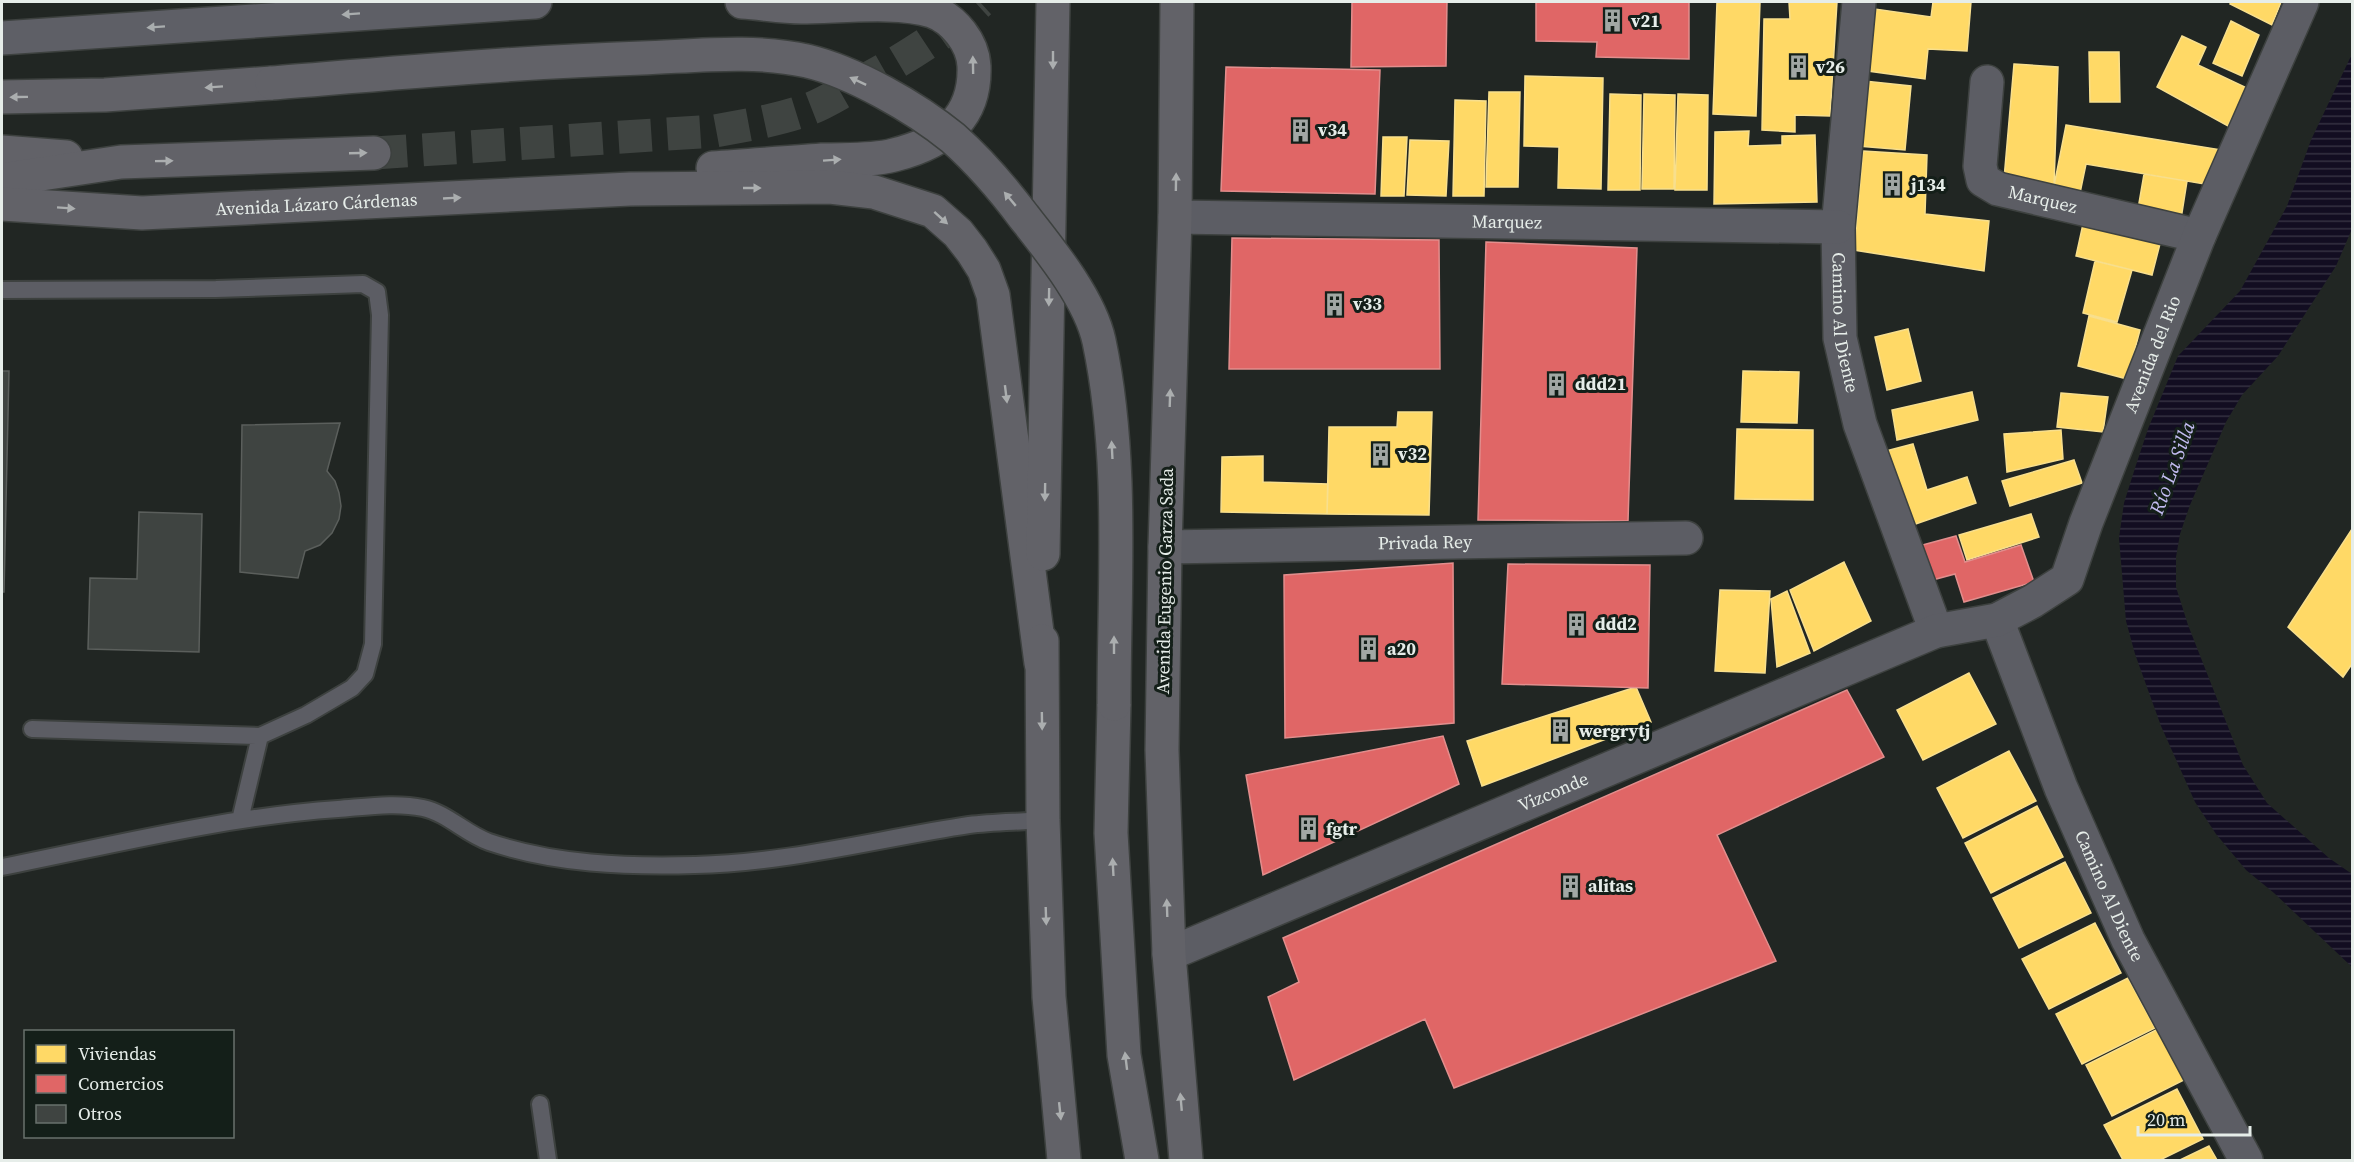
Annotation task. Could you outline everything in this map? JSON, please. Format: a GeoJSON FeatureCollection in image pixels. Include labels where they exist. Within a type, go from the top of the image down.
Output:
{"type":"FeatureCollection","features":[{"type":"Feature","properties":{"kind":"highway"},"geometry":{"type":"LineString","coordinates":[[630,189],[694,169],[893,156],[933,142],[960,120],[968,103],[972,86],[973,54],[950,21],[932,11],[903,6],[797,7],[742,2]]}},
{"type":"Feature","properties":{"kind":"highway"},"geometry":{"type":"LineString","coordinates":[[1053,2],[1041,663],[1049,997],[1064,1161]]}},
{"type":"Feature","properties":{"kind":"highway","name":"Avenida Eugenio Garza Sada"},"geometry":{"type":"LineString","coordinates":[[1177,2],[1175,217],[1165,548],[1162,750],[1169,954],[1186,1161]]}},
{"type":"Feature","properties":{"kind":"highway"},"geometry":{"type":"LineString","coordinates":[[2,97],[105,95],[540,61],[764,56],[808,62],[841,73],[888,95],[953,138],[1012,200],[1044,242],[1082,301],[1098,337],[1111,418],[1115,501],[1111,833],[1124,1043],[1135,1131],[1142,1161]]}},
{"type":"Feature","properties":{"kind":"highway"},"geometry":{"type":"LineString","coordinates":[[2,152],[121,162],[374,153]]}},
{"type":"Feature","properties":{"kind":"highway"},"geometry":{"type":"LineString","coordinates":[[3,198],[121,162]]}},
{"type":"Feature","properties":{"kind":"highway"},"geometry":{"type":"LineString","coordinates":[[630,189],[830,187],[874,192],[933,210],[958,233],[984,270],[993,295],[1041,663]]}},
{"type":"Feature","properties":{"kind":"highway","name":"Avenida Lázaro Cárdenas"},"geometry":{"type":"LineString","coordinates":[[3,198],[142,213],[630,189]]}},
{"type":"Feature","properties":{"kind":"main road"},"geometry":{"type":"LineString","coordinates":[[2,38],[535,2]]}},
{"type":"Feature","properties":{"kind":"street","name":"Camino Al Diente"},"geometry":{"type":"LineString","coordinates":[[1859,2],[1838,227],[1840,338],[1860,424],[1936,631]]}},
{"type":"Feature","properties":{"kind":"street","name":"Avenida del Rio"},"geometry":{"type":"LineString","coordinates":[[1936,631],[1997,620],[2067,579],[2086,523],[2199,236],[2302,2]]}},
{"type":"Feature","properties":{"kind":"street","name":"Marquez"},"geometry":{"type":"LineString","coordinates":[[1987,82],[1980,166],[1983,180],[1998,189],[2199,236]]}},
{"type":"Feature","properties":{"kind":"street","name":"Marquez"},"geometry":{"type":"LineString","coordinates":[[1175,217],[1838,227]]}},
{"type":"Feature","properties":{"kind":"street","name":"Privada Rey"},"geometry":{"type":"LineString","coordinates":[[1165,548],[1686,538]]}},
{"type":"Feature","properties":{"kind":"street","name":"Camino Al Diente"},"geometry":{"type":"LineString","coordinates":[[1997,620],[2061,789],[2128,940],[2246,1161]]}},
{"type":"Feature","properties":{"kind":"street","name":"Vizconde"},"geometry":{"type":"LineString","coordinates":[[1169,954],[1936,631]]}},
{"type":"Feature","properties":{"kind":"lane"},"geometry":{"type":"LineString","coordinates":[[254,21],[286,2]]}},
{"type":"Feature","properties":{"kind":"lane"},"geometry":{"type":"LineString","coordinates":[[2,290],[216,289],[363,284],[377,292],[380,315],[374,632],[365,674],[352,688],[306,716],[260,736],[32,729]]}},
{"type":"Feature","properties":{"kind":"lane"},"geometry":{"type":"LineString","coordinates":[[240,820],[260,736]]}},
{"type":"Feature","properties":{"kind":"lane"},"geometry":{"type":"LineString","coordinates":[[2,867],[240,820],[310,811],[383,806],[424,808],[448,819],[474,837],[506,848],[576,862],[695,866],[789,858],[971,825],[1043,820]]}},
{"type":"Feature","properties":{"kind":"lane"},"geometry":{"type":"LineString","coordinates":[[540,1104],[548,1161]]}},
{"type":"Feature","properties":{"kind":"water","name":"Río La Silla"},"geometry":{"type":"Polygon","coordinates":[[[2352,54],[2352,229],[2336,266],[2278,356],[2242,395],[2226,422],[2180,534],[2176,557],[2176,587],[2188,625],[2243,765],[2267,803],[2329,858],[2352,874],[2352,967],[2274,893],[2246,870],[2216,834],[2195,802],[2161,726],[2135,654],[2126,621],[2119,538],[2124,503],[2136,465],[2178,356],[2240,291],[2287,206],[2311,140],[2352,54]]]}},
{"type":"Feature","properties":{"kind":"building: Viviendas"},"geometry":{"type":"Polygon","coordinates":[[[1717,2],[1760,2],[1756,116],[1713,114],[1717,2]]]}},
{"type":"Feature","properties":{"kind":"building: Viviendas","name":"v26"},"geometry":{"type":"Polygon","coordinates":[[[1789,2],[1837,2],[1830,116],[1795,115],[1795,132],[1762,130],[1764,19],[1790,19],[1789,2]]]}},
{"type":"Feature","properties":{"kind":"building: Viviendas"},"geometry":{"type":"Polygon","coordinates":[[[1933,2],[1971,2],[1967,51],[1928,49],[1925,79],[1868,71],[1875,9],[1931,17],[1933,2]]]}},
{"type":"Feature","properties":{"kind":"building: Viviendas"},"geometry":{"type":"Polygon","coordinates":[[[2231,2],[2281,2],[2272,25],[2230,4],[2231,2]]]}},
{"type":"Feature","properties":{"kind":"building: Viviendas"},"geometry":{"type":"Polygon","coordinates":[[[2231,21],[2259,35],[2242,76],[2213,63],[2231,21]]]}},
{"type":"Feature","properties":{"kind":"building: Viviendas"},"geometry":{"type":"Polygon","coordinates":[[[2182,36],[2206,47],[2198,65],[2247,88],[2228,126],[2157,87],[2182,36]]]}},
{"type":"Feature","properties":{"kind":"building: Viviendas"},"geometry":{"type":"Polygon","coordinates":[[[2089,52],[2119,52],[2120,102],[2090,102],[2089,52]]]}},
{"type":"Feature","properties":{"kind":"building: Viviendas"},"geometry":{"type":"Polygon","coordinates":[[[2014,64],[2058,67],[2054,186],[2004,179],[2014,64]]]}},
{"type":"Feature","properties":{"kind":"building: Viviendas"},"geometry":{"type":"Polygon","coordinates":[[[1525,76],[1603,78],[1601,189],[1558,188],[1559,147],[1524,146],[1525,76]]]}},
{"type":"Feature","properties":{"kind":"building: Viviendas"},"geometry":{"type":"Polygon","coordinates":[[[1864,81],[1911,86],[1905,150],[1858,146],[1864,81]]]}},
{"type":"Feature","properties":{"kind":"building: Viviendas"},"geometry":{"type":"Polygon","coordinates":[[[1489,92],[1520,92],[1518,187],[1486,187],[1489,92]]]}},
{"type":"Feature","properties":{"kind":"building: Viviendas"},"geometry":{"type":"Polygon","coordinates":[[[1610,94],[1641,95],[1640,190],[1608,190],[1610,94]]]}},
{"type":"Feature","properties":{"kind":"building: Viviendas"},"geometry":{"type":"Polygon","coordinates":[[[1644,94],[1675,95],[1674,189],[1642,189],[1644,94]]]}},
{"type":"Feature","properties":{"kind":"building: Viviendas"},"geometry":{"type":"Polygon","coordinates":[[[1678,94],[1708,95],[1707,190],[1675,190],[1678,94]]]}},
{"type":"Feature","properties":{"kind":"building: Viviendas"},"geometry":{"type":"Polygon","coordinates":[[[1455,100],[1486,101],[1484,196],[1453,196],[1455,100]]]}},
{"type":"Feature","properties":{"kind":"building: Viviendas"},"geometry":{"type":"Polygon","coordinates":[[[2066,125],[2222,150],[2216,186],[2086,164],[2080,193],[2054,186],[2066,125]]]}},
{"type":"Feature","properties":{"kind":"building: Viviendas"},"geometry":{"type":"Polygon","coordinates":[[[1749,131],[1748,146],[1782,145],[1782,136],[1815,135],[1817,202],[1714,204],[1715,132],[1749,131]]]}},
{"type":"Feature","properties":{"kind":"building: Viviendas"},"geometry":{"type":"Polygon","coordinates":[[[1383,137],[1407,137],[1404,196],[1381,196],[1383,137]]]}},
{"type":"Feature","properties":{"kind":"building: Viviendas"},"geometry":{"type":"Polygon","coordinates":[[[1410,140],[1449,141],[1446,196],[1407,195],[1410,140]]]}},
{"type":"Feature","properties":{"kind":"building: Viviendas","name":"j134"},"geometry":{"type":"Polygon","coordinates":[[[1863,151],[1927,155],[1925,214],[1989,221],[1984,271],[1854,250],[1863,151]]]}},
{"type":"Feature","properties":{"kind":"building: Viviendas"},"geometry":{"type":"Polygon","coordinates":[[[2144,174],[2187,181],[2181,219],[2138,209],[2144,174]]]}},
{"type":"Feature","properties":{"kind":"building: Viviendas"},"geometry":{"type":"Polygon","coordinates":[[[2085,215],[2162,236],[2152,275],[2076,256],[2085,215]]]}},
{"type":"Feature","properties":{"kind":"building: Viviendas"},"geometry":{"type":"Polygon","coordinates":[[[2095,261],[2132,270],[2117,322],[2083,313],[2095,261]]]}},
{"type":"Feature","properties":{"kind":"building: Viviendas"},"geometry":{"type":"Polygon","coordinates":[[[2089,316],[2140,330],[2127,379],[2078,366],[2089,316]]]}},
{"type":"Feature","properties":{"kind":"building: Viviendas"},"geometry":{"type":"Polygon","coordinates":[[[1908,329],[1921,381],[1887,390],[1875,337],[1908,329]]]}},
{"type":"Feature","properties":{"kind":"building: Viviendas"},"geometry":{"type":"Polygon","coordinates":[[[1743,371],[1799,372],[1797,423],[1741,422],[1743,371]]]}},
{"type":"Feature","properties":{"kind":"building: Viviendas"},"geometry":{"type":"Polygon","coordinates":[[[1972,392],[1978,420],[1897,440],[1892,410],[1972,392]]]}},
{"type":"Feature","properties":{"kind":"building: Viviendas"},"geometry":{"type":"Polygon","coordinates":[[[2061,393],[2108,397],[2103,432],[2057,427],[2061,393]]]}},
{"type":"Feature","properties":{"kind":"building: Viviendas","name":"v32"},"geometry":{"type":"Polygon","coordinates":[[[1398,412],[1432,412],[1429,515],[1327,514],[1329,427],[1397,427],[1398,412]]]}},
{"type":"Feature","properties":{"kind":"building: Viviendas"},"geometry":{"type":"Polygon","coordinates":[[[1737,429],[1813,430],[1813,500],[1735,499],[1737,429]]]}},
{"type":"Feature","properties":{"kind":"building: Viviendas"},"geometry":{"type":"Polygon","coordinates":[[[2061,430],[2063,459],[2007,472],[2004,434],[2061,430]]]}},
{"type":"Feature","properties":{"kind":"building: Viviendas"},"geometry":{"type":"Polygon","coordinates":[[[1913,444],[1927,490],[1967,477],[1976,503],[1907,527],[1882,452],[1913,444]]]}},
{"type":"Feature","properties":{"kind":"building: Viviendas"},"geometry":{"type":"Polygon","coordinates":[[[1263,456],[1263,482],[1328,484],[1327,514],[1221,512],[1222,457],[1263,456]]]}},
{"type":"Feature","properties":{"kind":"building: Viviendas"},"geometry":{"type":"Polygon","coordinates":[[[2074,460],[2082,483],[2010,506],[2002,481],[2074,460]]]}},
{"type":"Feature","properties":{"kind":"building: Viviendas"},"geometry":{"type":"Polygon","coordinates":[[[2031,514],[2039,537],[1967,560],[1959,535],[2031,514]]]}},
{"type":"Feature","properties":{"kind":"building: Viviendas"},"geometry":{"type":"Polygon","coordinates":[[[2352,529],[2352,664],[2343,677],[2288,627],[2352,529]]]}},
{"type":"Feature","properties":{"kind":"building: Viviendas"},"geometry":{"type":"Polygon","coordinates":[[[1844,562],[1871,621],[1814,651],[1790,590],[1844,562]]]}},
{"type":"Feature","properties":{"kind":"building: Viviendas"},"geometry":{"type":"Polygon","coordinates":[[[1720,590],[1770,591],[1765,673],[1715,671],[1720,590]]]}},
{"type":"Feature","properties":{"kind":"building: Viviendas"},"geometry":{"type":"Polygon","coordinates":[[[1787,591],[1810,653],[1777,667],[1771,599],[1787,591]]]}},
{"type":"Feature","properties":{"kind":"building: Viviendas"},"geometry":{"type":"Polygon","coordinates":[[[1969,673],[1996,724],[1923,760],[1897,710],[1969,673]]]}},
{"type":"Feature","properties":{"kind":"building: Viviendas","name":"wergrytj"},"geometry":{"type":"Polygon","coordinates":[[[1636,687],[1651,722],[1482,786],[1467,741],[1636,687]]]}},
{"type":"Feature","properties":{"kind":"building: Viviendas"},"geometry":{"type":"Polygon","coordinates":[[[2009,751],[2036,801],[1963,838],[1937,788],[2009,751]]]}},
{"type":"Feature","properties":{"kind":"building: Viviendas"},"geometry":{"type":"Polygon","coordinates":[[[2037,806],[2063,857],[1991,893],[1965,843],[2037,806]]]}},
{"type":"Feature","properties":{"kind":"building: Viviendas"},"geometry":{"type":"Polygon","coordinates":[[[2065,862],[2091,913],[2019,948],[1993,898],[2065,862]]]}},
{"type":"Feature","properties":{"kind":"building: Viviendas"},"geometry":{"type":"Polygon","coordinates":[[[2095,923],[2121,973],[2049,1009],[2022,959],[2095,923]]]}},
{"type":"Feature","properties":{"kind":"building: Viviendas"},"geometry":{"type":"Polygon","coordinates":[[[2128,978],[2155,1028],[2082,1064],[2056,1014],[2128,978]]]}},
{"type":"Feature","properties":{"kind":"building: Viviendas"},"geometry":{"type":"Polygon","coordinates":[[[2158,1029],[2184,1080],[2112,1116],[2086,1065],[2158,1029]]]}},
{"type":"Feature","properties":{"kind":"building: Viviendas"},"geometry":{"type":"Polygon","coordinates":[[[2177,1089],[2203,1139],[2160,1160],[2123,1160],[2104,1125],[2177,1089]]]}},
{"type":"Feature","properties":{"kind":"building: Viviendas"},"geometry":{"type":"Polygon","coordinates":[[[2209,1146],[2217,1160],[2180,1160],[2209,1146]]]}},
{"type":"Feature","properties":{"kind":"building: Comercios"},"geometry":{"type":"Polygon","coordinates":[[[1352,2],[1447,2],[1446,66],[1351,67],[1352,2]]]}},
{"type":"Feature","properties":{"kind":"building: Comercios","name":"v21"},"geometry":{"type":"Polygon","coordinates":[[[1536,2],[1689,2],[1689,59],[1596,57],[1597,42],[1536,41],[1536,2]]]}},
{"type":"Feature","properties":{"kind":"building: Comercios","name":"v34"},"geometry":{"type":"Polygon","coordinates":[[[1226,67],[1380,70],[1375,194],[1221,191],[1226,67]]]}},
{"type":"Feature","properties":{"kind":"building: Comercios","name":"v33"},"geometry":{"type":"Polygon","coordinates":[[[1232,238],[1439,240],[1440,369],[1229,369],[1232,238]]]}},
{"type":"Feature","properties":{"kind":"building: Comercios","name":"ddd21"},"geometry":{"type":"Polygon","coordinates":[[[1486,242],[1637,248],[1628,521],[1478,520],[1486,242]]]}},
{"type":"Feature","properties":{"kind":"building: Comercios"},"geometry":{"type":"Polygon","coordinates":[[[1956,536],[1965,562],[2021,545],[2034,582],[1964,602],[1955,574],[1925,582],[1915,547],[1956,536]]]}},
{"type":"Feature","properties":{"kind":"building: Comercios","name":"a20"},"geometry":{"type":"Polygon","coordinates":[[[1453,563],[1454,723],[1285,738],[1284,575],[1453,563]]]}},
{"type":"Feature","properties":{"kind":"building: Comercios","name":"ddd2"},"geometry":{"type":"Polygon","coordinates":[[[1508,564],[1650,565],[1648,688],[1502,684],[1508,564]]]}},
{"type":"Feature","properties":{"kind":"building: Comercios","name":"alitas"},"geometry":{"type":"Polygon","coordinates":[[[1847,690],[1884,757],[1717,835],[1776,961],[1454,1088],[1425,1019],[1294,1080],[1268,997],[1299,982],[1283,938],[1847,690]]]}},
{"type":"Feature","properties":{"kind":"building: Comercios","name":"fgtr"},"geometry":{"type":"Polygon","coordinates":[[[1443,736],[1459,784],[1263,875],[1246,775],[1443,736]]]}},
{"type":"Feature","properties":{"kind":"building: Otros"},"geometry":{"type":"Polygon","coordinates":[[[2,371],[9,371],[4,592],[2,592],[2,371]]]}},
{"type":"Feature","properties":{"kind":"building: Otros"},"geometry":{"type":"Polygon","coordinates":[[[340,423],[327,471],[335,481],[341,506],[339,519],[332,533],[320,545],[305,551],[298,578],[240,572],[242,425],[340,423]]]}},
{"type":"Feature","properties":{"kind":"building: Otros"},"geometry":{"type":"Polygon","coordinates":[[[139,512],[202,514],[199,652],[88,649],[90,578],[137,579],[139,512]]]}},
{"type":"Feature","properties":{"kind":"tunnel"},"geometry":{"type":"LineString","coordinates":[[374,153],[715,131],[775,119],[819,105],[884,69],[934,38],[980,2]]}},
{"type":"Feature","properties":{"kind":"place","name":"v21"},"geometry":{"type":"Point","coordinates":[1613,21]}},
{"type":"Feature","properties":{"kind":"place","name":"v26"},"geometry":{"type":"Point","coordinates":[1798,67]}},
{"type":"Feature","properties":{"kind":"place","name":"v34"},"geometry":{"type":"Point","coordinates":[1300,130]}},
{"type":"Feature","properties":{"kind":"place","name":"j134"},"geometry":{"type":"Point","coordinates":[1893,185]}},
{"type":"Feature","properties":{"kind":"place","name":"v33"},"geometry":{"type":"Point","coordinates":[1335,304]}},
{"type":"Feature","properties":{"kind":"place","name":"ddd21"},"geometry":{"type":"Point","coordinates":[1557,384]}},
{"type":"Feature","properties":{"kind":"place","name":"v32"},"geometry":{"type":"Point","coordinates":[1380,454]}},
{"type":"Feature","properties":{"kind":"place","name":"ddd2"},"geometry":{"type":"Point","coordinates":[1577,624]}},
{"type":"Feature","properties":{"kind":"place","name":"a20"},"geometry":{"type":"Point","coordinates":[1369,649]}},
{"type":"Feature","properties":{"kind":"place","name":"wergrytj"},"geometry":{"type":"Point","coordinates":[1561,731]}},
{"type":"Feature","properties":{"kind":"place","name":"fgtr"},"geometry":{"type":"Point","coordinates":[1308,829]}},
{"type":"Feature","properties":{"kind":"place","name":"alitas"},"geometry":{"type":"Point","coordinates":[1570,886]}}]}
